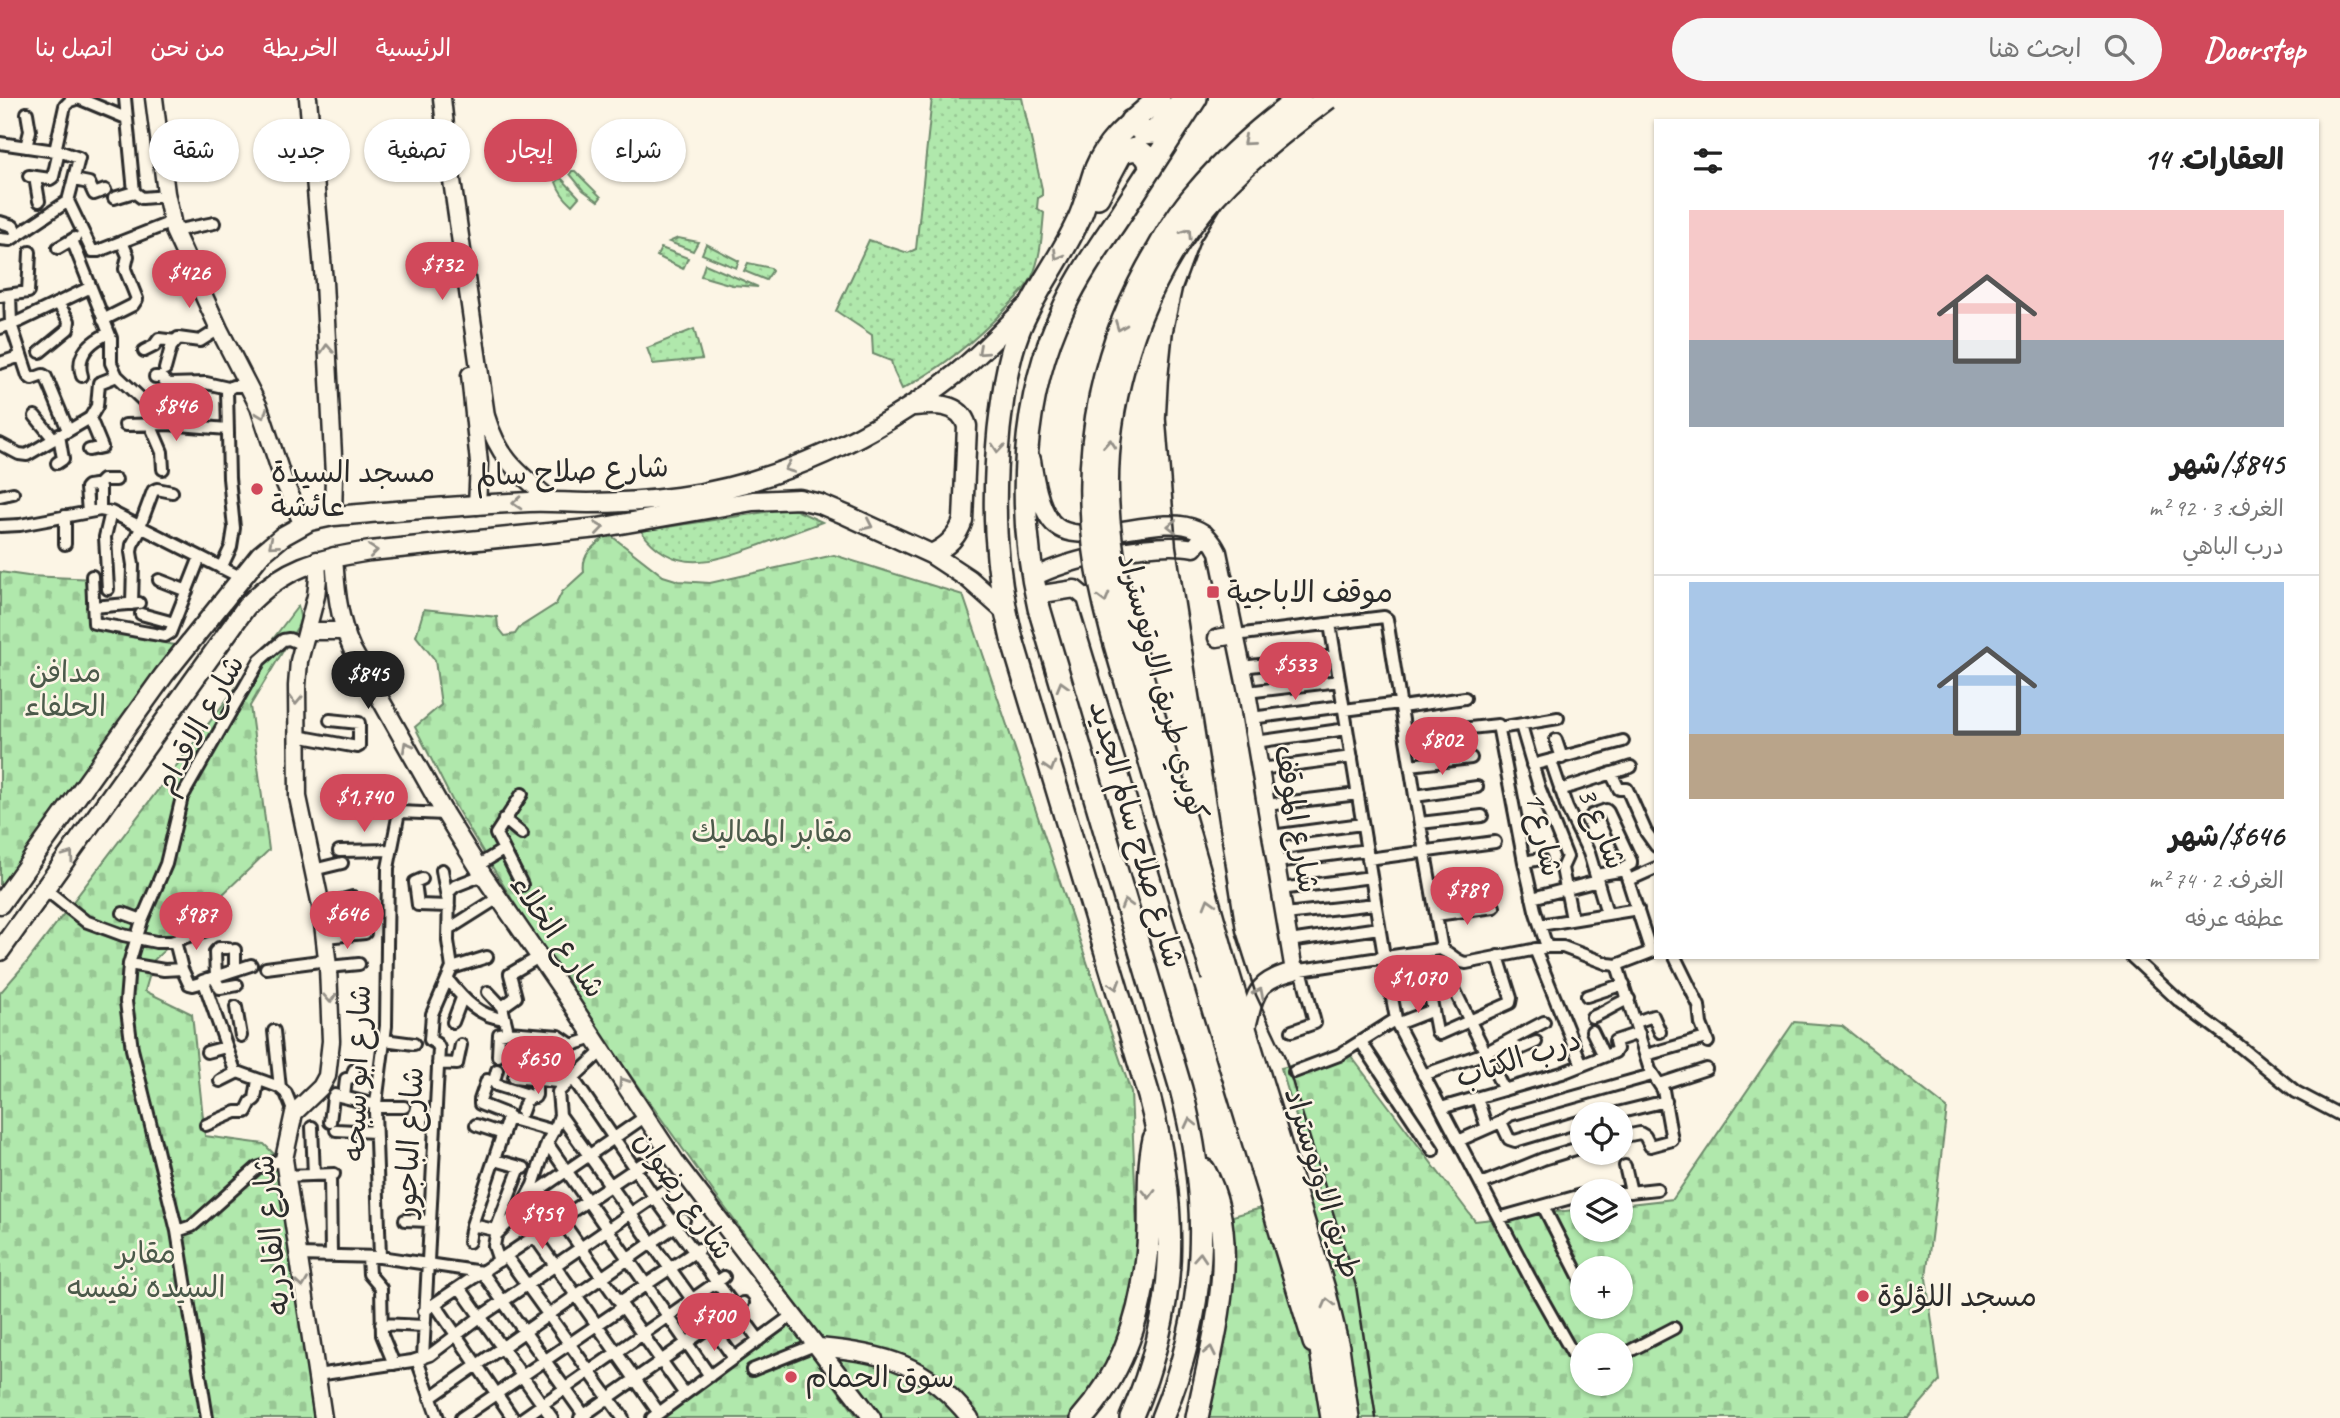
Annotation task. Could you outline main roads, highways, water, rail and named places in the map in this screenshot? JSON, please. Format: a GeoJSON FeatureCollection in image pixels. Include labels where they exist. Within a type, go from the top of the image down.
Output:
{"type":"FeatureCollection","features":[{"type":"Feature","properties":{"kind":"highway","name":"شارع صلاح سالم"},"geometry":{"type":"LineString","coordinates":[[1031,302],[1078,223],[1097,166],[1106,149],[1131,121],[1159,98]]}},
{"type":"Feature","properties":{"kind":"highway"},"geometry":{"type":"LineString","coordinates":[[1131,121],[1144,133],[1154,132],[1184,98]]}},
{"type":"Feature","properties":{"kind":"highway"},"geometry":{"type":"LineString","coordinates":[[1151,168],[1196,98]]}},
{"type":"Feature","properties":{"kind":"highway","name":"كوبري طريق الاوتوستراد"},"geometry":{"type":"LineString","coordinates":[[1220,973],[1128,688],[1101,586],[1092,509],[1094,437],[1105,371],[1118,330],[1134,291],[1166,234],[1194,195],[1226,160],[1300,98]]}},
{"type":"Feature","properties":{"kind":"highway","name":"كوبري طريق الاوتوستراد"},"geometry":{"type":"LineString","coordinates":[[1220,973],[1116,575],[1108,504],[1110,441],[1124,364],[1133,335],[1145,305],[1186,233],[1219,192],[1256,156],[1328,98]]}},
{"type":"Feature","properties":{"kind":"highway"},"geometry":{"type":"LineString","coordinates":[[1078,223],[1096,202],[1122,152],[1135,149],[1142,152],[1151,168]]}},
{"type":"Feature","properties":{"kind":"highway","name":"شارع صلاح سالم الجديد"},"geometry":{"type":"LineString","coordinates":[[1151,168],[1083,272],[1052,333],[1035,388],[1029,433],[1025,514],[1034,586],[1181,1089],[1197,1156],[1200,1265],[1194,1312],[1183,1359],[1162,1418]]}},
{"type":"Feature","properties":{"kind":"highway","name":"شارع صلاح سالم الجديد"},"geometry":{"type":"LineString","coordinates":[[1031,302],[1018,333],[1007,375],[996,461],[995,531],[1005,611],[1157,1127],[1169,1195],[1170,1252],[1164,1305],[1153,1359],[1130,1418]]}},
{"type":"Feature","properties":{"kind":"highway","name":"طريق الاوتوستراد"},"geometry":{"type":"LineString","coordinates":[[1220,973],[1245,1034],[1324,1289],[1338,1347],[1348,1418]]}},
{"type":"Feature","properties":{"kind":"highway","name":"طريق الاوتوستراد"},"geometry":{"type":"LineString","coordinates":[[1220,973],[1309,1293],[1328,1382],[1332,1418]]}},
{"type":"Feature","properties":{"kind":"highway"},"geometry":{"type":"LineString","coordinates":[[1082,1418],[1103,1393],[1118,1367],[1136,1317],[1148,1250],[1149,1172],[1157,1127]]}},
{"type":"Feature","properties":{"kind":"highway"},"geometry":{"type":"LineString","coordinates":[[1197,1156],[1216,1196],[1223,1253],[1219,1306],[1197,1418]]}},
{"type":"Feature","properties":{"kind":"main road","name":"شارع صلاح سالم"},"geometry":{"type":"LineString","coordinates":[[0,904],[164,675],[272,544],[303,525],[322,517],[333,516],[552,502],[652,500],[730,487],[776,473],[835,448],[911,406],[986,348],[1031,302]]}},
{"type":"Feature","properties":{"kind":"main road"},"geometry":{"type":"LineString","coordinates":[[911,406],[952,408],[963,417],[967,426],[963,520],[959,531],[950,542],[931,554]]}},
{"type":"Feature","properties":{"kind":"main road","name":"شارع صلاح سالم"},"geometry":{"type":"LineString","coordinates":[[0,951],[246,607],[284,575],[326,558],[598,528],[730,504],[799,499],[820,504],[931,554],[969,579],[1005,611]]}},
{"type":"Feature","properties":{"kind":"railway"},"geometry":{"type":"LineString","coordinates":[[1305,98],[1227,198],[1200,241],[1182,290],[1173,332],[1166,419],[1176,545],[1236,932],[1256,995],[1284,1055],[1356,1286],[1376,1418]]}},
{"type":"Feature","properties":{"kind":"place","name":"مسجد السيدة عائشة"},"geometry":{"type":"Point","coordinates":[257,489]}},
{"type":"Feature","properties":{"kind":"place","name":"موقف الاباجية"},"geometry":{"type":"Point","coordinates":[1213,592]}},
{"type":"Feature","properties":{"kind":"place","name":"مسجد اللؤلؤة"},"geometry":{"type":"Point","coordinates":[1863,1296]}},
{"type":"Feature","properties":{"kind":"place","name":"سوق الحمام"},"geometry":{"type":"Point","coordinates":[791,1377]}},
{"type":"Feature","properties":{"kind":"park label","name":"مدافن الحلفاء"},"geometry":{"type":"Point","coordinates":[65,689]}},
{"type":"Feature","properties":{"kind":"park label","name":"مقابر المماليك"},"geometry":{"type":"Point","coordinates":[772,832]}},
{"type":"Feature","properties":{"kind":"park label","name":"مقابر السيده نفيسه"},"geometry":{"type":"Point","coordinates":[146,1270]}}]}
